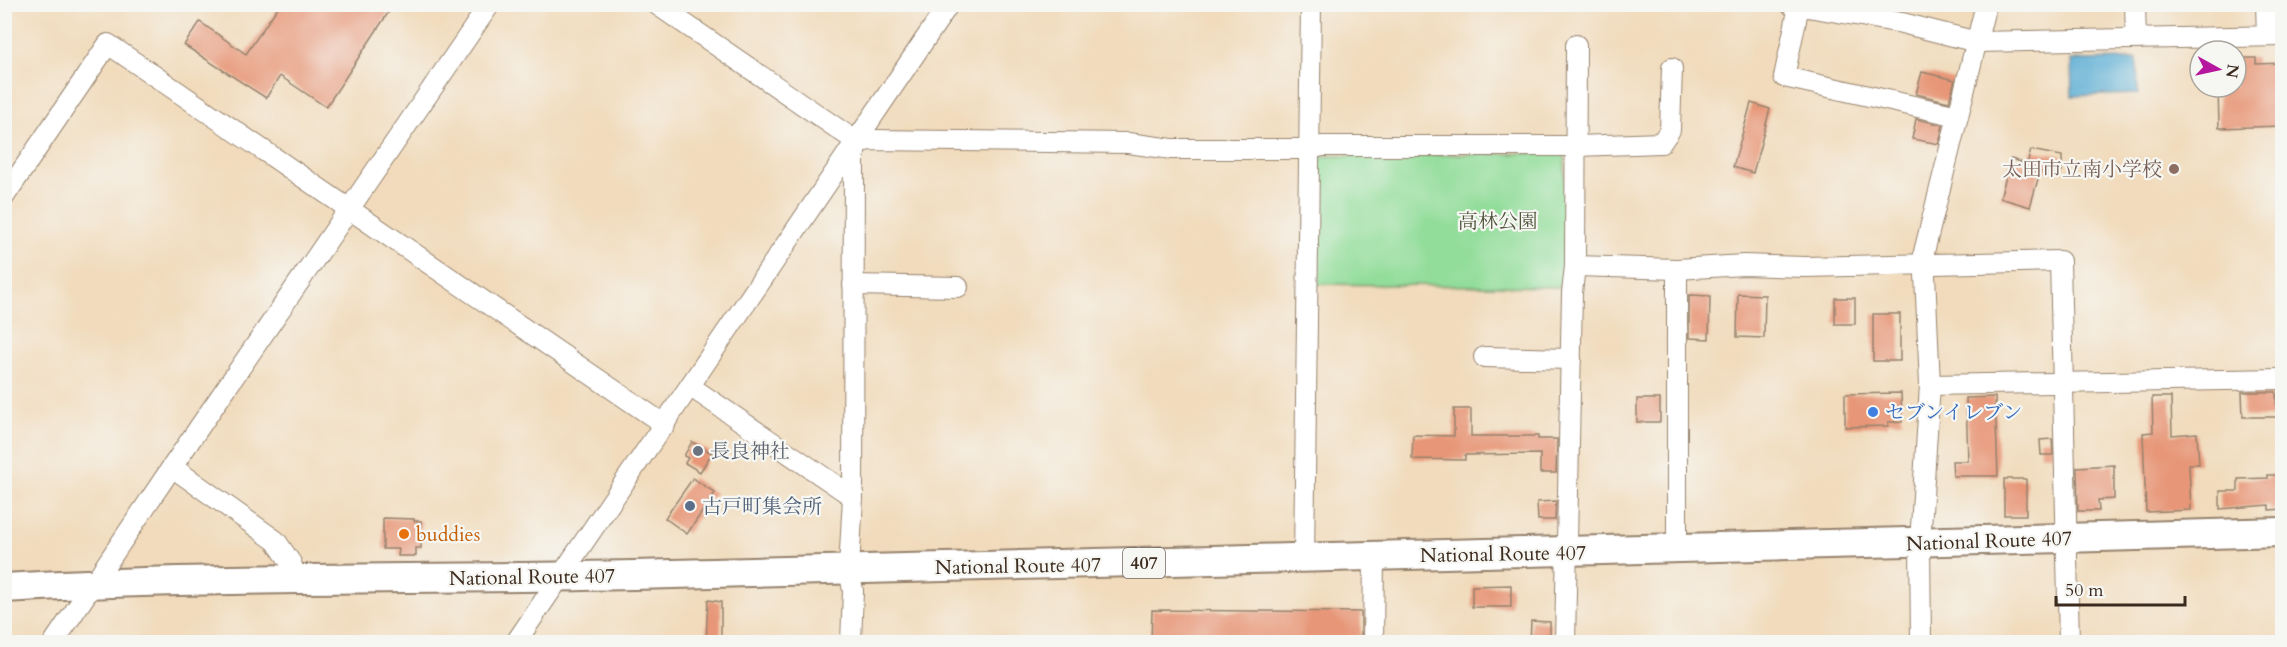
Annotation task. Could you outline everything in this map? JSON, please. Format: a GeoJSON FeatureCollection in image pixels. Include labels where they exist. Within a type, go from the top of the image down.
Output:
{"type":"FeatureCollection","features":[{"type":"Feature","properties":{"kind":"highway","name":"National Route 407"},"geometry":{"type":"LineString","coordinates":[[4,588],[94,583],[560,576],[1567,553],[2283,532]]}},
{"type":"Feature","properties":{"kind":"street"},"geometry":{"type":"LineString","coordinates":[[54,642],[490,4]]}},
{"type":"Feature","properties":{"kind":"street"},"geometry":{"type":"LineString","coordinates":[[656,4],[857,142],[871,140],[1128,143],[1172,149],[1310,149],[1322,146],[1577,146],[1661,143],[1670,130],[1672,68]]}},
{"type":"Feature","properties":{"kind":"street"},"geometry":{"type":"LineString","coordinates":[[516,642],[560,576],[578,554],[949,4]]}},
{"type":"Feature","properties":{"kind":"street"},"geometry":{"type":"LineString","coordinates":[[1304,559],[1311,4]]}},
{"type":"Feature","properties":{"kind":"street"},"geometry":{"type":"LineString","coordinates":[[1921,642],[1920,543],[1930,385],[1924,252],[1986,4]]}},
{"type":"Feature","properties":{"kind":"street"},"geometry":{"type":"LineString","coordinates":[[2135,4],[2136,39]]}},
{"type":"Feature","properties":{"kind":"street"},"geometry":{"type":"LineString","coordinates":[[1958,116],[1784,77],[1795,5],[1902,23],[1977,42],[2275,36],[2266,4]]}},
{"type":"Feature","properties":{"kind":"street"},"geometry":{"type":"LineString","coordinates":[[4,197],[108,45],[665,425]]}},
{"type":"Feature","properties":{"kind":"street"},"geometry":{"type":"LineString","coordinates":[[1565,642],[1575,266],[1576,45]]}},
{"type":"Feature","properties":{"kind":"street"},"geometry":{"type":"LineString","coordinates":[[851,642],[853,591],[849,569],[853,497],[854,160],[857,142]]}},
{"type":"Feature","properties":{"kind":"street"},"geometry":{"type":"LineString","coordinates":[[1575,266],[1805,267],[2060,261],[2069,642]]}},
{"type":"Feature","properties":{"kind":"street"},"geometry":{"type":"LineString","coordinates":[[1677,268],[1677,550]]}},
{"type":"Feature","properties":{"kind":"street"},"geometry":{"type":"LineString","coordinates":[[853,285],[958,287]]}},
{"type":"Feature","properties":{"kind":"street"},"geometry":{"type":"LineString","coordinates":[[1484,357],[1571,359]]}},
{"type":"Feature","properties":{"kind":"street"},"geometry":{"type":"LineString","coordinates":[[1930,385],[2283,379]]}},
{"type":"Feature","properties":{"kind":"street"},"geometry":{"type":"LineString","coordinates":[[691,387],[853,497]]}},
{"type":"Feature","properties":{"kind":"street"},"geometry":{"type":"LineString","coordinates":[[172,467],[276,541],[291,563],[297,581]]}},
{"type":"Feature","properties":{"kind":"street"},"geometry":{"type":"LineString","coordinates":[[1373,642],[1374,557]]}},
{"type":"Feature","properties":{"kind":"green space","name":"高林公園"},"geometry":{"type":"Polygon","coordinates":[[[1561,153],[1565,158],[1564,287],[1315,284],[1318,159],[1324,156],[1561,153]]]}},
{"type":"Feature","properties":{"kind":"water"},"geometry":{"type":"Polygon","coordinates":[[[2137,59],[2138,94],[2072,96],[2071,60],[2137,59]]]}},
{"type":"Feature","properties":{"kind":"building"},"geometry":{"type":"Polygon","coordinates":[[[280,4],[394,4],[326,107],[280,76],[266,98],[184,45],[200,22],[246,54],[280,4]]]}},
{"type":"Feature","properties":{"kind":"building"},"geometry":{"type":"Polygon","coordinates":[[[2248,58],[2256,58],[2256,64],[2283,63],[2283,126],[2219,128],[2218,99],[2248,99],[2248,58]]]}},
{"type":"Feature","properties":{"kind":"building"},"geometry":{"type":"Polygon","coordinates":[[[1922,72],[1955,80],[1949,102],[1916,94],[1922,72]]]}},
{"type":"Feature","properties":{"kind":"building"},"geometry":{"type":"Polygon","coordinates":[[[1751,103],[1770,109],[1753,173],[1733,167],[1751,103]]]}},
{"type":"Feature","properties":{"kind":"building"},"geometry":{"type":"Polygon","coordinates":[[[1916,119],[1943,125],[1939,144],[1912,139],[1916,119]]]}},
{"type":"Feature","properties":{"kind":"building"},"geometry":{"type":"Polygon","coordinates":[[[2031,150],[2062,156],[2062,171],[2040,172],[2030,207],[2000,198],[2011,159],[2027,164],[2031,150]]]}},
{"type":"Feature","properties":{"kind":"building"},"geometry":{"type":"Polygon","coordinates":[[[1738,294],[1765,295],[1764,338],[1737,337],[1738,294]]]}},
{"type":"Feature","properties":{"kind":"building"},"geometry":{"type":"Polygon","coordinates":[[[1689,295],[1710,296],[1709,339],[1689,338],[1689,295]]]}},
{"type":"Feature","properties":{"kind":"building"},"geometry":{"type":"Polygon","coordinates":[[[1835,298],[1855,298],[1855,324],[1835,324],[1835,298]]]}},
{"type":"Feature","properties":{"kind":"building"},"geometry":{"type":"Polygon","coordinates":[[[1873,314],[1900,314],[1900,361],[1873,361],[1873,314]]]}},
{"type":"Feature","properties":{"kind":"building"},"geometry":{"type":"Polygon","coordinates":[[[2242,392],[2276,392],[2277,417],[2243,417],[2242,392]]]}},
{"type":"Feature","properties":{"kind":"building"},"geometry":{"type":"Polygon","coordinates":[[[1901,393],[1902,422],[1888,422],[1888,426],[1845,427],[1845,394],[1901,393]]]}},
{"type":"Feature","properties":{"kind":"building"},"geometry":{"type":"Polygon","coordinates":[[[1995,397],[1998,476],[1953,476],[1952,461],[1968,461],[1966,398],[1995,397]]]}},
{"type":"Feature","properties":{"kind":"building"},"geometry":{"type":"Polygon","coordinates":[[[2152,397],[2171,397],[2172,435],[2197,433],[2199,464],[2189,464],[2191,510],[2146,512],[2143,433],[2153,432],[2152,397]]]}},
{"type":"Feature","properties":{"kind":"building"},"geometry":{"type":"Polygon","coordinates":[[[1637,399],[1660,399],[1660,422],[1637,422],[1637,399]]]}},
{"type":"Feature","properties":{"kind":"building"},"geometry":{"type":"Polygon","coordinates":[[[1454,409],[1471,409],[1471,436],[1538,436],[1538,439],[1557,439],[1556,473],[1540,473],[1540,454],[1465,455],[1465,460],[1412,459],[1413,435],[1454,436],[1454,409]]]}},
{"type":"Feature","properties":{"kind":"building"},"geometry":{"type":"Polygon","coordinates":[[[2052,439],[2053,455],[2041,455],[2040,440],[2052,439]]]}},
{"type":"Feature","properties":{"kind":"building","name":"長良神社"},"geometry":{"type":"Polygon","coordinates":[[[692,442],[712,453],[700,472],[685,463],[688,458],[684,456],[692,442]]]}},
{"type":"Feature","properties":{"kind":"building"},"geometry":{"type":"Polygon","coordinates":[[[2114,465],[2114,499],[2098,500],[2099,511],[2078,511],[2077,467],[2114,465]]]}},
{"type":"Feature","properties":{"kind":"building"},"geometry":{"type":"Polygon","coordinates":[[[2268,475],[2283,475],[2283,509],[2269,510],[2269,505],[2220,509],[2220,491],[2238,491],[2238,479],[2268,478],[2268,475]]]}},
{"type":"Feature","properties":{"kind":"building","name":"古戸町集会所"},"geometry":{"type":"Polygon","coordinates":[[[693,478],[715,493],[687,534],[665,518],[693,478]]]}},
{"type":"Feature","properties":{"kind":"building"},"geometry":{"type":"Polygon","coordinates":[[[2004,479],[2026,479],[2026,515],[2004,515],[2004,479]]]}},
{"type":"Feature","properties":{"kind":"building"},"geometry":{"type":"Polygon","coordinates":[[[1556,501],[1555,520],[1538,520],[1537,502],[1556,501]]]}},
{"type":"Feature","properties":{"kind":"building"},"geometry":{"type":"Polygon","coordinates":[[[383,518],[421,521],[421,548],[416,548],[416,556],[398,556],[399,549],[383,549],[383,518]]]}},
{"type":"Feature","properties":{"kind":"building"},"geometry":{"type":"Polygon","coordinates":[[[1511,585],[1511,607],[1472,607],[1472,586],[1511,585]]]}},
{"type":"Feature","properties":{"kind":"building"},"geometry":{"type":"Polygon","coordinates":[[[708,600],[721,602],[721,642],[706,642],[708,600]]]}},
{"type":"Feature","properties":{"kind":"building"},"geometry":{"type":"Polygon","coordinates":[[[1152,610],[1361,612],[1361,642],[1151,642],[1152,610]]]}},
{"type":"Feature","properties":{"kind":"building"},"geometry":{"type":"Polygon","coordinates":[[[1531,621],[1550,622],[1550,642],[1530,642],[1531,621]]]}},
{"type":"Feature","properties":{"kind":"place","name":"太田市立南小学校"},"geometry":{"type":"Point","coordinates":[2174,169]}},
{"type":"Feature","properties":{"kind":"place","name":"セブンイレブン"},"geometry":{"type":"Point","coordinates":[1873,412]}},
{"type":"Feature","properties":{"kind":"place","name":"長良神社"},"geometry":{"type":"Point","coordinates":[698,451]}},
{"type":"Feature","properties":{"kind":"place","name":"古戸町集会所"},"geometry":{"type":"Point","coordinates":[690,506]}},
{"type":"Feature","properties":{"kind":"place","name":"buddies"},"geometry":{"type":"Point","coordinates":[404,534]}}]}
